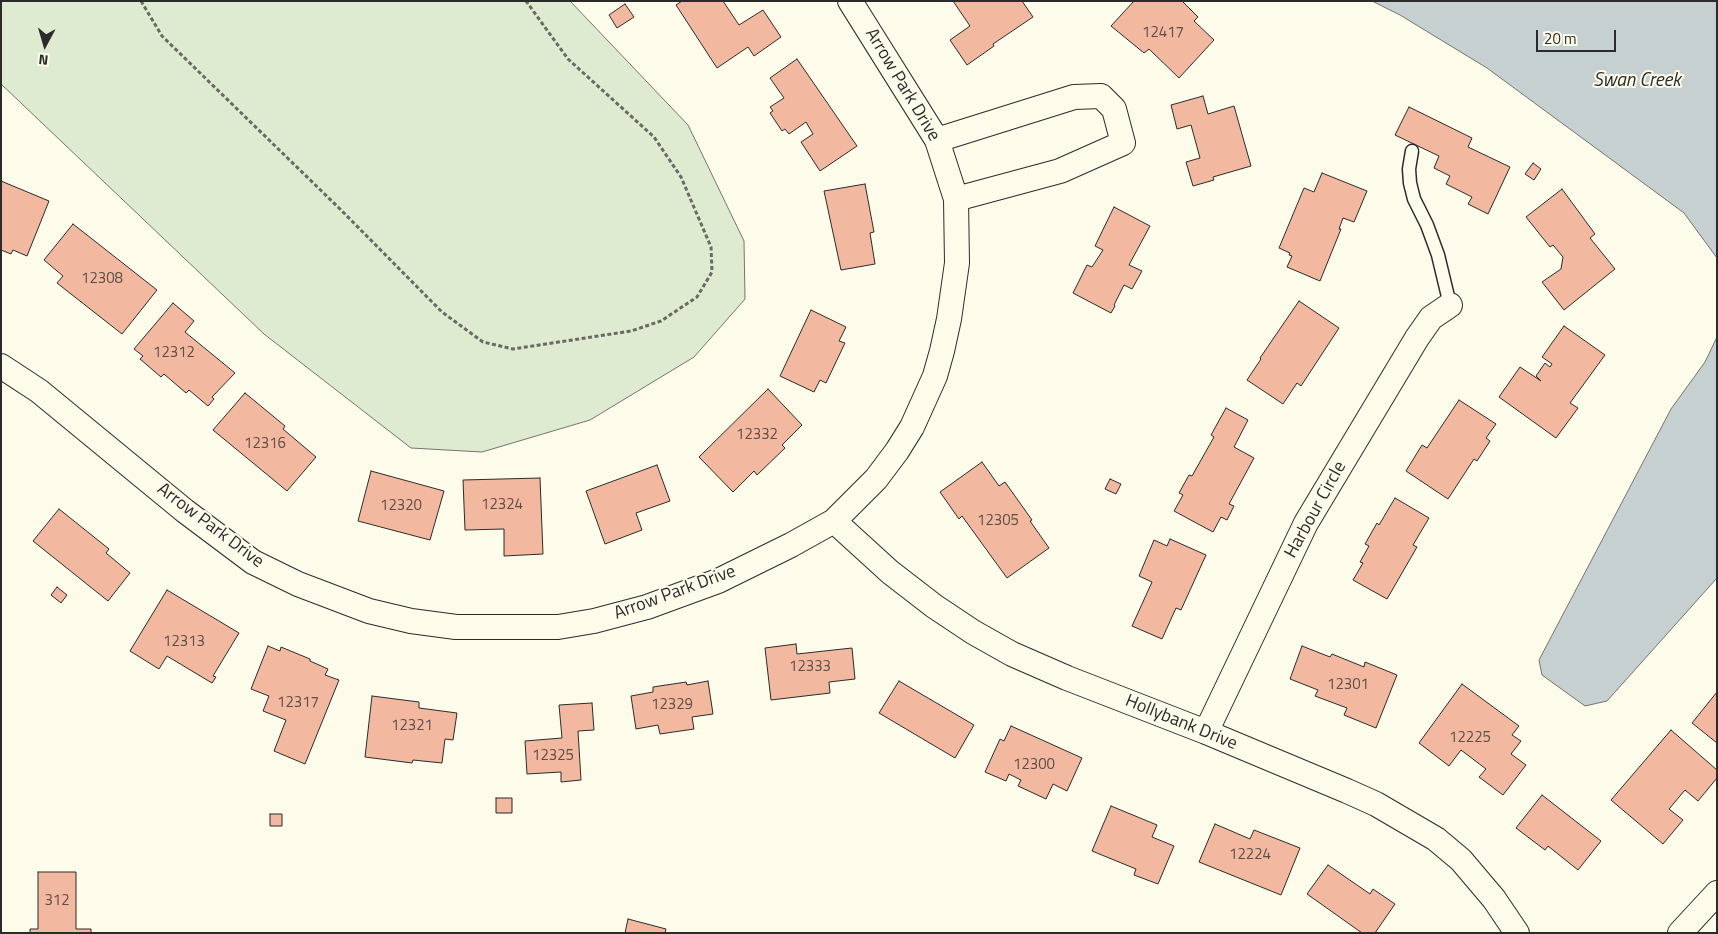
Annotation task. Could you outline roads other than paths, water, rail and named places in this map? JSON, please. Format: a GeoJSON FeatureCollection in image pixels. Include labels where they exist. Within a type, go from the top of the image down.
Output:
{"type":"FeatureCollection","features":[{"type":"Feature","properties":{"kind":"street","name":"Arrow Park Drive"},"geometry":{"type":"LineString","coordinates":[[1,366],[39,391],[185,511],[253,562],[298,584],[369,611],[411,621],[456,627],[558,627],[594,621],[648,607],[718,581],[834,521],[876,479],[897,451],[920,410],[935,376],[949,319],[957,263],[956,199],[937,140],[850,1]]}},
{"type":"Feature","properties":{"kind":"street"},"geometry":{"type":"LineString","coordinates":[[937,140],[1074,97],[1101,96],[1114,109],[1123,143],[1060,171],[956,199]]}},
{"type":"Feature","properties":{"kind":"street","name":"Harbour Circle"},"geometry":{"type":"LineString","coordinates":[[1206,732],[1306,522],[1417,338],[1431,318],[1450,305]]}},
{"type":"Feature","properties":{"kind":"street","name":"Hollybank Drive"},"geometry":{"type":"LineString","coordinates":[[834,521],[890,572],[934,606],[1012,654],[1206,732],[1362,798],[1436,839],[1461,860],[1494,898],[1517,933]]}},
{"type":"Feature","properties":{"kind":"street"},"geometry":{"type":"LineString","coordinates":[[1680,933],[1717,893]]}},
{"type":"Feature","properties":{"kind":"lane"},"geometry":{"type":"LineString","coordinates":[[1412,150],[1410,183],[1414,199],[1427,225],[1438,255],[1450,305]]}},
{"type":"Feature","properties":{"kind":"water","name":"Swan Creek"},"geometry":{"type":"Polygon","coordinates":[[[1372,1],[1717,1],[1717,258],[1684,213],[1487,68],[1400,15],[1372,1]]]}},
{"type":"Feature","properties":{"kind":"water"},"geometry":{"type":"Polygon","coordinates":[[[1717,337],[1717,578],[1607,701],[1585,706],[1542,675],[1539,660],[1671,409],[1705,362],[1717,337]]]}}]}
